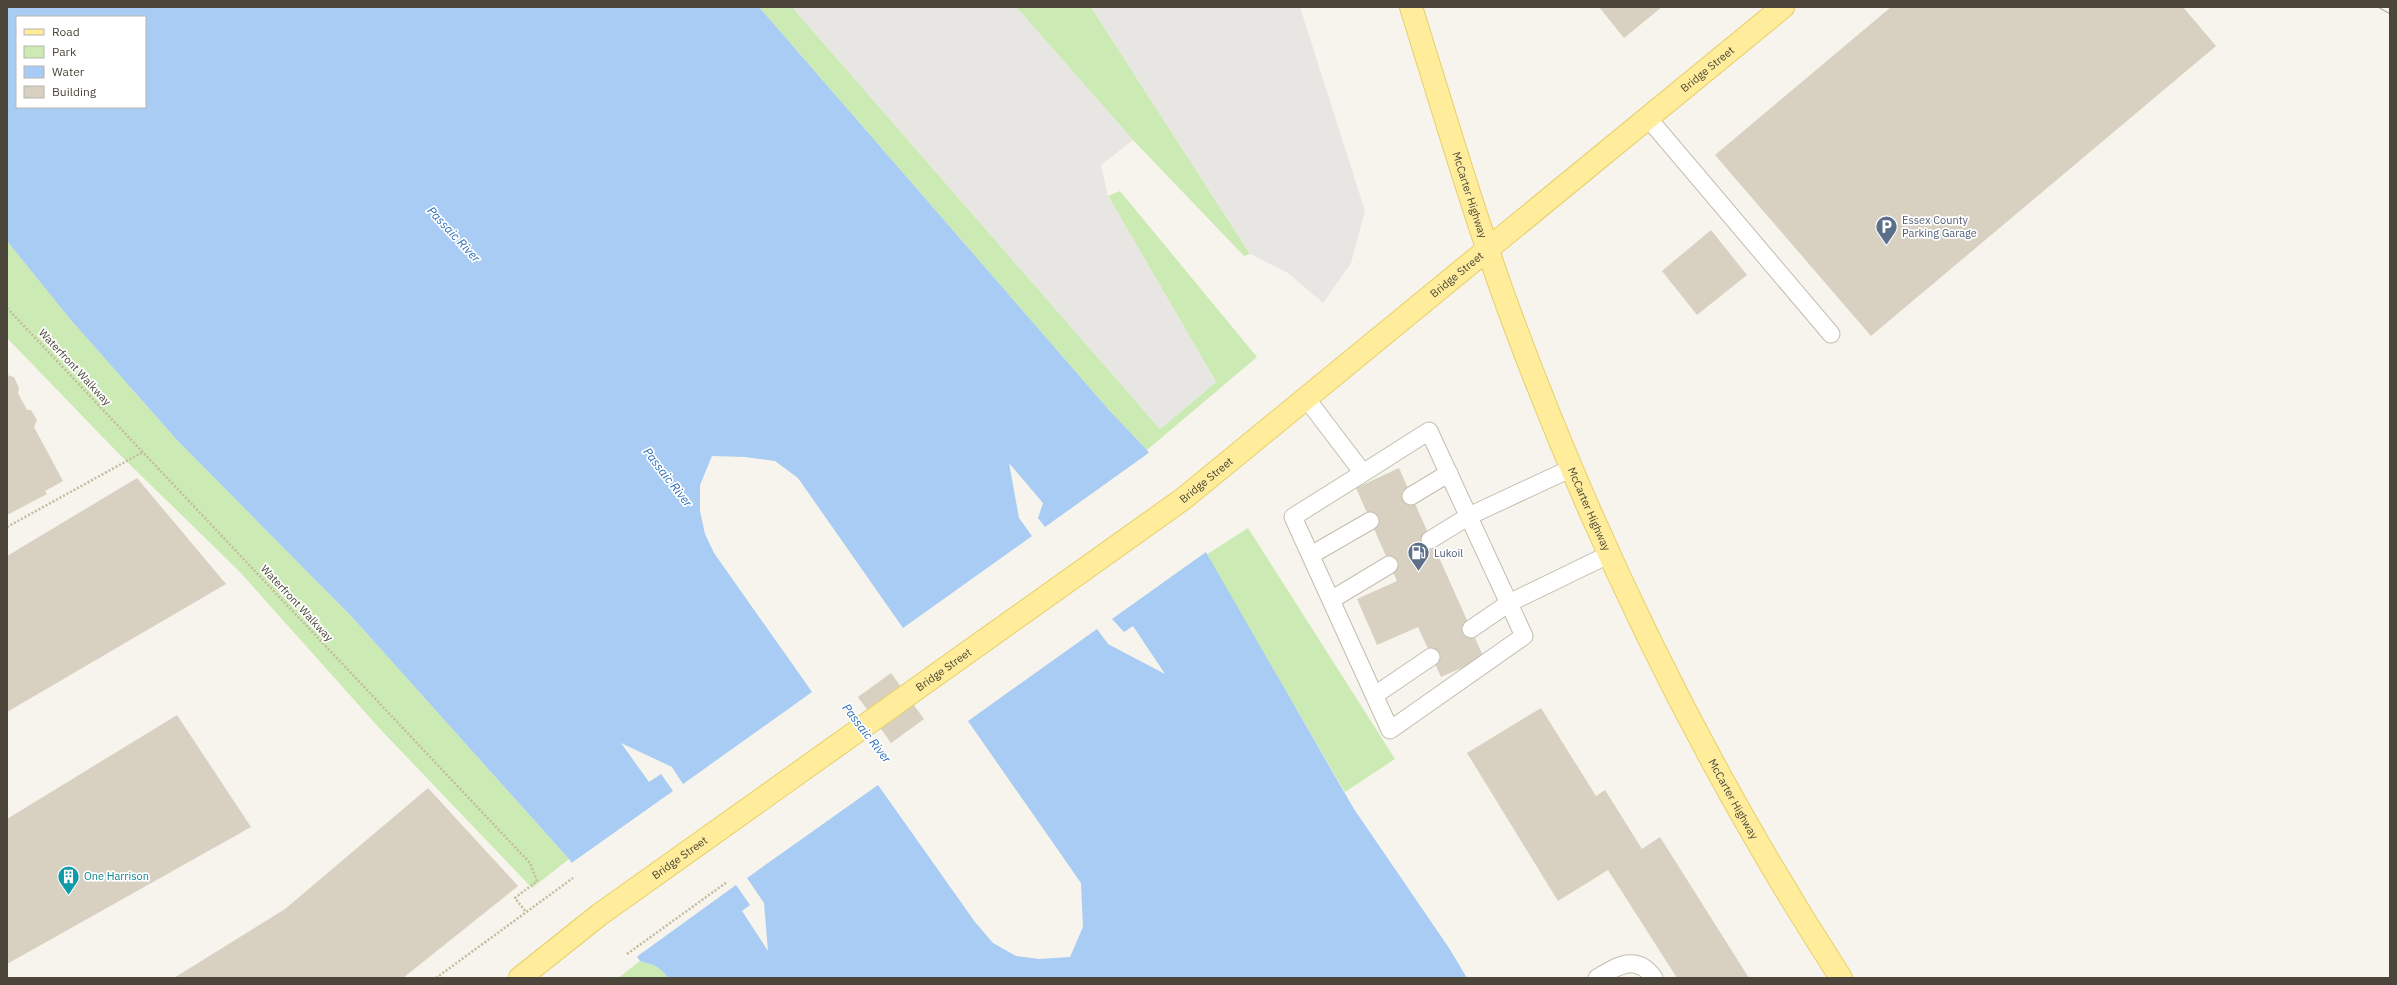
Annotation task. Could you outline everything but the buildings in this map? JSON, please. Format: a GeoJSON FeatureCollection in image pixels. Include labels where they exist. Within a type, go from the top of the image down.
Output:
{"type":"FeatureCollection","features":[{"type":"Feature","properties":{"kind":"main road","name":"McCarter Highway"},"geometry":{"type":"LineString","coordinates":[[1411,7],[1488,249],[1538,386],[1610,554],[1654,651],[1717,771],[1841,978]]}},
{"type":"Feature","properties":{"kind":"main road","name":"Bridge Street"},"geometry":{"type":"LineString","coordinates":[[520,978],[599,915],[1183,499],[1783,7]]}},
{"type":"Feature","properties":{"kind":"lane"},"geometry":{"type":"LineString","coordinates":[[1648,118],[1831,334]]}},
{"type":"Feature","properties":{"kind":"lane"},"geometry":{"type":"LineString","coordinates":[[1306,398],[1363,474]]}},
{"type":"Feature","properties":{"kind":"lane"},"geometry":{"type":"LineString","coordinates":[[1429,431],[1524,636],[1390,730],[1293,517],[1363,474],[1429,431]]}},
{"type":"Feature","properties":{"kind":"lane"},"geometry":{"type":"LineString","coordinates":[[1430,540],[1469,516],[1572,468]]}},
{"type":"Feature","properties":{"kind":"lane"},"geometry":{"type":"LineString","coordinates":[[1411,496],[1449,474]]}},
{"type":"Feature","properties":{"kind":"lane"},"geometry":{"type":"LineString","coordinates":[[1311,555],[1370,521]]}},
{"type":"Feature","properties":{"kind":"lane"},"geometry":{"type":"LineString","coordinates":[[1471,629],[1509,603],[1610,554]]}},
{"type":"Feature","properties":{"kind":"lane"},"geometry":{"type":"LineString","coordinates":[[1331,600],[1389,565]]}},
{"type":"Feature","properties":{"kind":"lane"},"geometry":{"type":"LineString","coordinates":[[1374,695],[1431,657]]}},
{"type":"Feature","properties":{"kind":"lane"},"geometry":{"type":"LineString","coordinates":[[1597,978],[1619,964],[1637,963],[1650,972],[1654,978]]}},
{"type":"Feature","properties":{"kind":"path","name":"Waterfront Walkway"},"geometry":{"type":"LineString","coordinates":[[7,308],[530,863],[537,881],[515,898],[526,912]]}},
{"type":"Feature","properties":{"kind":"path"},"geometry":{"type":"LineString","coordinates":[[7,527],[143,452]]}},
{"type":"Feature","properties":{"kind":"path"},"geometry":{"type":"LineString","coordinates":[[436,978],[573,878]]}},
{"type":"Feature","properties":{"kind":"path"},"geometry":{"type":"LineString","coordinates":[[626,954],[728,882]]}},
{"type":"Feature","properties":{"kind":"green space"},"geometry":{"type":"Polygon","coordinates":[[[759,7],[792,7],[1160,429],[1216,382],[1108,196],[1120,191],[1257,357],[1147,450],[1109,410],[759,7]]]}},
{"type":"Feature","properties":{"kind":"green space"},"geometry":{"type":"Polygon","coordinates":[[[1016,7],[1091,7],[1250,254],[1244,256],[1133,140],[1016,7]]]}},
{"type":"Feature","properties":{"kind":"green space"},"geometry":{"type":"Polygon","coordinates":[[[7,241],[70,319],[177,440],[352,617],[569,859],[532,888],[381,730],[240,572],[120,455],[7,338],[7,241]]]}},
{"type":"Feature","properties":{"kind":"green space"},"geometry":{"type":"Polygon","coordinates":[[[1248,528],[1395,759],[1345,792],[1206,555],[1248,528]]]}},
{"type":"Feature","properties":{"kind":"green space"},"geometry":{"type":"Polygon","coordinates":[[[640,961],[656,966],[668,978],[618,978],[640,961]]]}},
{"type":"Feature","properties":{"kind":"shaded area"},"geometry":{"type":"Polygon","coordinates":[[[792,7],[1016,7],[1133,140],[1101,165],[1108,196],[1216,382],[1160,429],[792,7]]]}},
{"type":"Feature","properties":{"kind":"shaded area"},"geometry":{"type":"Polygon","coordinates":[[[1091,7],[1300,7],[1365,211],[1351,263],[1323,303],[1288,273],[1250,254],[1091,7]]]}},
{"type":"Feature","properties":{"kind":"water","name":"Passaic River"},"geometry":{"type":"Polygon","coordinates":[[[7,7],[759,7],[1109,410],[1147,450],[1354,809],[1449,948],[1467,978],[668,978],[656,966],[640,961],[569,859],[352,617],[177,440],[70,319],[7,241],[7,7]]]}},
{"type":"Feature","properties":{"kind":"pier"},"geometry":{"type":"Polygon","coordinates":[[[1150,452],[1206,552],[1112,619],[1124,632],[1133,626],[1165,674],[1108,644],[1097,629],[968,721],[1081,883],[1083,927],[1070,957],[1039,959],[1016,956],[993,943],[975,922],[878,785],[747,878],[764,903],[768,951],[742,911],[750,905],[736,885],[635,958],[570,864],[673,791],[661,774],[649,782],[621,743],[672,767],[683,784],[812,692],[714,553],[705,534],[700,511],[700,485],[712,456],[745,457],[775,461],[798,478],[903,628],[1032,536],[1019,518],[1009,463],[1043,503],[1038,518],[1045,527],[1150,452]]]}},
{"type":"Feature","properties":{"kind":"tram line"},"geometry":{"type":"LineString","coordinates":[[2378,7],[2390,14]]}},
{"type":"Feature","properties":{"kind":"place","name":"Essex County Parking Garage"},"geometry":{"type":"Point","coordinates":[1886,246]}},
{"type":"Feature","properties":{"kind":"place","name":"Lukoil"},"geometry":{"type":"Point","coordinates":[1419,572]}},
{"type":"Feature","properties":{"kind":"place","name":"One Harrison"},"geometry":{"type":"Point","coordinates":[68,896]}}]}
